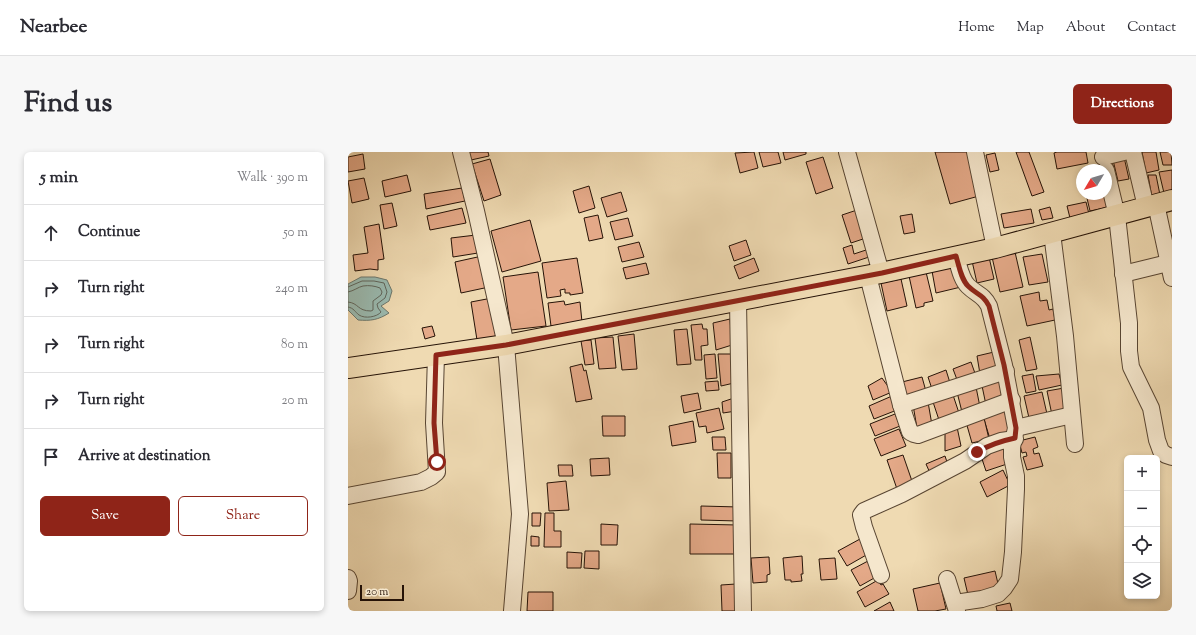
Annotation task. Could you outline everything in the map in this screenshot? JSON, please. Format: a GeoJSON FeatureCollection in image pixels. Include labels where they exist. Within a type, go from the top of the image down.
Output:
{"type":"FeatureCollection","features":[{"type":"Feature","properties":{"kind":"main road"},"geometry":{"type":"LineString","coordinates":[[348,368],[506,345],[875,275],[995,248],[1117,216],[1158,203]]}},
{"type":"Feature","properties":{"kind":"street"},"geometry":{"type":"LineString","coordinates":[[461,152],[476,211],[506,345],[520,514],[512,611]]}},
{"type":"Feature","properties":{"kind":"street"},"geometry":{"type":"LineString","coordinates":[[847,152],[875,275],[901,405],[910,432],[918,435],[1012,400]]}},
{"type":"Feature","properties":{"kind":"street"},"geometry":{"type":"LineString","coordinates":[[975,152],[995,248]]}},
{"type":"Feature","properties":{"kind":"street"},"geometry":{"type":"LineString","coordinates":[[1124,152],[1104,162],[1117,216],[1129,323],[1129,351],[1131,367],[1151,408],[1157,440],[1161,451],[1172,457]]}},
{"type":"Feature","properties":{"kind":"street"},"geometry":{"type":"LineString","coordinates":[[1123,274],[1170,270],[1158,203],[1133,152]]}},
{"type":"Feature","properties":{"kind":"street"},"geometry":{"type":"LineString","coordinates":[[1052,233],[1075,444]]}},
{"type":"Feature","properties":{"kind":"street"},"geometry":{"type":"LineString","coordinates":[[946,579],[956,607],[998,594],[1004,588],[1010,579],[1016,489],[1016,476],[1012,457],[1012,447],[1016,434],[1012,400],[1006,371],[989,306],[985,298],[968,286],[962,278],[956,256]]}},
{"type":"Feature","properties":{"kind":"street"},"geometry":{"type":"LineString","coordinates":[[738,301],[743,611]]}},
{"type":"Feature","properties":{"kind":"street"},"geometry":{"type":"LineString","coordinates":[[348,496],[421,482],[437,472],[434,423],[436,355]]}},
{"type":"Feature","properties":{"kind":"street"},"geometry":{"type":"LineString","coordinates":[[901,405],[1006,371]]}},
{"type":"Feature","properties":{"kind":"street"},"geometry":{"type":"LineString","coordinates":[[881,575],[864,527],[861,515],[864,511],[902,494],[965,461],[987,446],[1016,434],[1072,415]]}},
{"type":"Feature","properties":{"kind":"street"},"geometry":{"type":"LineString","coordinates":[[348,578],[348,591]]}},
{"type":"Feature","properties":{"kind":"water"},"geometry":{"type":"Polygon","coordinates":[[[361,277],[375,277],[387,280],[392,291],[389,301],[381,306],[389,313],[374,320],[358,320],[348,310],[348,284],[361,277]]]}},
{"type":"Feature","properties":{"kind":"building"},"geometry":{"type":"Polygon","coordinates":[[[469,152],[488,152],[489,156],[471,160],[469,152]]]}},
{"type":"Feature","properties":{"kind":"building"},"geometry":{"type":"Polygon","coordinates":[[[754,152],[758,168],[740,173],[735,153],[754,152]]]}},
{"type":"Feature","properties":{"kind":"building"},"geometry":{"type":"Polygon","coordinates":[[[759,152],[778,152],[781,163],[763,167],[759,152]]]}},
{"type":"Feature","properties":{"kind":"building"},"geometry":{"type":"Polygon","coordinates":[[[783,152],[806,152],[806,154],[785,160],[783,152]]]}},
{"type":"Feature","properties":{"kind":"building"},"geometry":{"type":"Polygon","coordinates":[[[935,152],[970,152],[979,196],[950,204],[935,152]]]}},
{"type":"Feature","properties":{"kind":"building"},"geometry":{"type":"Polygon","coordinates":[[[1016,152],[1029,152],[1044,192],[1032,196],[1016,152]]]}},
{"type":"Feature","properties":{"kind":"building"},"geometry":{"type":"Polygon","coordinates":[[[1086,152],[1088,163],[1076,164],[1076,165],[1057,169],[1054,153],[1086,152]]]}},
{"type":"Feature","properties":{"kind":"building"},"geometry":{"type":"Polygon","coordinates":[[[1142,152],[1156,152],[1159,170],[1146,173],[1142,152]]]}},
{"type":"Feature","properties":{"kind":"building"},"geometry":{"type":"Polygon","coordinates":[[[1160,152],[1171,152],[1172,165],[1163,165],[1160,152]]]}},
{"type":"Feature","properties":{"kind":"building"},"geometry":{"type":"Polygon","coordinates":[[[995,153],[999,170],[990,172],[986,155],[995,153]]]}},
{"type":"Feature","properties":{"kind":"building"},"geometry":{"type":"Polygon","coordinates":[[[363,154],[365,169],[348,172],[348,157],[363,154]]]}},
{"type":"Feature","properties":{"kind":"building"},"geometry":{"type":"Polygon","coordinates":[[[823,157],[833,188],[816,194],[806,162],[823,157]]]}},
{"type":"Feature","properties":{"kind":"building"},"geometry":{"type":"Polygon","coordinates":[[[1124,157],[1129,179],[1118,181],[1113,160],[1124,157]]]}},
{"type":"Feature","properties":{"kind":"building"},"geometry":{"type":"Polygon","coordinates":[[[490,159],[501,195],[484,201],[472,164],[490,159]]]}},
{"type":"Feature","properties":{"kind":"building"},"geometry":{"type":"Polygon","coordinates":[[[1172,170],[1172,191],[1164,193],[1159,172],[1172,170]]]}},
{"type":"Feature","properties":{"kind":"building"},"geometry":{"type":"Polygon","coordinates":[[[407,175],[411,191],[385,197],[382,181],[407,175]]]}},
{"type":"Feature","properties":{"kind":"building"},"geometry":{"type":"Polygon","coordinates":[[[1148,175],[1156,175],[1160,195],[1152,198],[1148,175]]]}},
{"type":"Feature","properties":{"kind":"building"},"geometry":{"type":"Polygon","coordinates":[[[364,178],[369,199],[352,203],[348,181],[364,178]]]}},
{"type":"Feature","properties":{"kind":"building"},"geometry":{"type":"Polygon","coordinates":[[[589,186],[595,208],[579,213],[573,191],[589,186]]]}},
{"type":"Feature","properties":{"kind":"building"},"geometry":{"type":"Polygon","coordinates":[[[462,188],[465,201],[426,209],[424,194],[462,188]]]}},
{"type":"Feature","properties":{"kind":"building"},"geometry":{"type":"Polygon","coordinates":[[[621,192],[627,211],[607,217],[601,198],[621,192]]]}},
{"type":"Feature","properties":{"kind":"building"},"geometry":{"type":"Polygon","coordinates":[[[1087,200],[1108,200],[1109,207],[1090,211],[1087,200]]]}},
{"type":"Feature","properties":{"kind":"building"},"geometry":{"type":"Polygon","coordinates":[[[1086,202],[1089,214],[1070,218],[1067,206],[1086,202]]]}},
{"type":"Feature","properties":{"kind":"building"},"geometry":{"type":"Polygon","coordinates":[[[392,203],[397,226],[384,229],[380,205],[392,203]]]}},
{"type":"Feature","properties":{"kind":"building"},"geometry":{"type":"Polygon","coordinates":[[[1050,207],[1053,218],[1042,220],[1039,210],[1050,207]]]}},
{"type":"Feature","properties":{"kind":"building"},"geometry":{"type":"Polygon","coordinates":[[[462,208],[466,223],[430,230],[427,216],[462,208]]]}},
{"type":"Feature","properties":{"kind":"building"},"geometry":{"type":"Polygon","coordinates":[[[1031,209],[1034,223],[1004,228],[1001,214],[1031,209]]]}},
{"type":"Feature","properties":{"kind":"building"},"geometry":{"type":"Polygon","coordinates":[[[857,210],[866,238],[851,243],[842,215],[857,210]]]}},
{"type":"Feature","properties":{"kind":"building"},"geometry":{"type":"Polygon","coordinates":[[[912,214],[915,232],[904,234],[900,216],[912,214]]]}},
{"type":"Feature","properties":{"kind":"building"},"geometry":{"type":"Polygon","coordinates":[[[598,215],[603,238],[589,241],[584,218],[598,215]]]}},
{"type":"Feature","properties":{"kind":"building"},"geometry":{"type":"Polygon","coordinates":[[[628,218],[633,236],[615,240],[610,222],[628,218]]]}},
{"type":"Feature","properties":{"kind":"building"},"geometry":{"type":"Polygon","coordinates":[[[530,220],[541,261],[502,272],[491,231],[530,220]]]}},
{"type":"Feature","properties":{"kind":"building"},"geometry":{"type":"Polygon","coordinates":[[[379,224],[384,259],[378,260],[378,270],[370,269],[355,271],[353,255],[368,253],[364,227],[379,224]]]}},
{"type":"Feature","properties":{"kind":"building"},"geometry":{"type":"Polygon","coordinates":[[[476,235],[478,253],[453,257],[451,238],[476,235]]]}},
{"type":"Feature","properties":{"kind":"building"},"geometry":{"type":"Polygon","coordinates":[[[746,240],[751,255],[734,261],[729,246],[746,240]]]}},
{"type":"Feature","properties":{"kind":"building"},"geometry":{"type":"Polygon","coordinates":[[[639,242],[644,257],[622,262],[618,247],[639,242]]]}},
{"type":"Feature","properties":{"kind":"building"},"geometry":{"type":"Polygon","coordinates":[[[852,245],[854,254],[866,250],[869,257],[848,264],[843,248],[852,245]]]}},
{"type":"Feature","properties":{"kind":"building"},"geometry":{"type":"Polygon","coordinates":[[[1015,252],[1023,287],[1000,292],[992,257],[1015,252]]]}},
{"type":"Feature","properties":{"kind":"building"},"geometry":{"type":"Polygon","coordinates":[[[1042,254],[1048,282],[1029,285],[1023,257],[1042,254]]]}},
{"type":"Feature","properties":{"kind":"building"},"geometry":{"type":"Polygon","coordinates":[[[482,256],[489,287],[461,293],[455,262],[482,256]]]}},
{"type":"Feature","properties":{"kind":"building"},"geometry":{"type":"Polygon","coordinates":[[[989,257],[994,279],[977,283],[972,261],[989,257]]]}},
{"type":"Feature","properties":{"kind":"building"},"geometry":{"type":"Polygon","coordinates":[[[577,258],[583,293],[570,295],[570,293],[565,293],[565,289],[560,290],[561,296],[547,298],[542,263],[577,258]]]}},
{"type":"Feature","properties":{"kind":"building"},"geometry":{"type":"Polygon","coordinates":[[[754,258],[759,271],[739,279],[734,266],[754,258]]]}},
{"type":"Feature","properties":{"kind":"building"},"geometry":{"type":"Polygon","coordinates":[[[646,263],[649,274],[626,279],[623,268],[646,263]]]}},
{"type":"Feature","properties":{"kind":"building"},"geometry":{"type":"Polygon","coordinates":[[[956,266],[961,287],[936,293],[932,271],[956,266]]]}},
{"type":"Feature","properties":{"kind":"building"},"geometry":{"type":"Polygon","coordinates":[[[538,272],[546,326],[511,330],[503,277],[538,272]]]}},
{"type":"Feature","properties":{"kind":"building"},"geometry":{"type":"Polygon","coordinates":[[[926,272],[933,301],[924,303],[924,306],[916,308],[909,276],[926,272]]]}},
{"type":"Feature","properties":{"kind":"building"},"geometry":{"type":"Polygon","coordinates":[[[901,279],[907,306],[887,311],[881,283],[901,279]]]}},
{"type":"Feature","properties":{"kind":"building"},"geometry":{"type":"Polygon","coordinates":[[[1039,292],[1040,301],[1047,300],[1049,310],[1053,309],[1055,320],[1027,326],[1020,296],[1039,292]]]}},
{"type":"Feature","properties":{"kind":"building"},"geometry":{"type":"Polygon","coordinates":[[[492,298],[499,336],[477,340],[471,302],[492,298]]]}},
{"type":"Feature","properties":{"kind":"building"},"geometry":{"type":"Polygon","coordinates":[[[564,301],[565,305],[580,302],[582,322],[551,326],[548,303],[564,301]]]}},
{"type":"Feature","properties":{"kind":"building"},"geometry":{"type":"Polygon","coordinates":[[[730,319],[732,345],[716,350],[713,323],[730,319]]]}},
{"type":"Feature","properties":{"kind":"building"},"geometry":{"type":"Polygon","coordinates":[[[702,324],[703,329],[707,329],[708,345],[701,346],[702,360],[695,360],[691,325],[702,324]]]}},
{"type":"Feature","properties":{"kind":"building"},"geometry":{"type":"Polygon","coordinates":[[[432,326],[435,336],[425,339],[422,328],[432,326]]]}},
{"type":"Feature","properties":{"kind":"building"},"geometry":{"type":"Polygon","coordinates":[[[687,329],[691,364],[677,365],[674,330],[687,329]]]}},
{"type":"Feature","properties":{"kind":"building"},"geometry":{"type":"Polygon","coordinates":[[[634,334],[637,369],[622,370],[618,336],[634,334]]]}},
{"type":"Feature","properties":{"kind":"building"},"geometry":{"type":"Polygon","coordinates":[[[613,337],[616,368],[599,369],[595,338],[613,337]]]}},
{"type":"Feature","properties":{"kind":"building"},"geometry":{"type":"Polygon","coordinates":[[[1030,337],[1037,369],[1026,371],[1019,340],[1030,337]]]}},
{"type":"Feature","properties":{"kind":"building"},"geometry":{"type":"Polygon","coordinates":[[[591,340],[594,364],[585,365],[581,341],[591,340]]]}},
{"type":"Feature","properties":{"kind":"building"},"geometry":{"type":"Polygon","coordinates":[[[994,352],[998,370],[980,374],[977,356],[994,352]]]}},
{"type":"Feature","properties":{"kind":"building"},"geometry":{"type":"Polygon","coordinates":[[[715,354],[717,378],[706,379],[704,355],[715,354]]]}},
{"type":"Feature","properties":{"kind":"building"},"geometry":{"type":"Polygon","coordinates":[[[718,354],[734,354],[734,383],[721,386],[718,354]]]}},
{"type":"Feature","properties":{"kind":"building"},"geometry":{"type":"Polygon","coordinates":[[[971,362],[977,379],[959,385],[953,369],[971,362]]]}},
{"type":"Feature","properties":{"kind":"building"},"geometry":{"type":"Polygon","coordinates":[[[582,364],[584,371],[586,370],[592,399],[576,402],[570,367],[582,364]]]}},
{"type":"Feature","properties":{"kind":"building"},"geometry":{"type":"Polygon","coordinates":[[[946,370],[951,386],[933,392],[928,377],[946,370]]]}},
{"type":"Feature","properties":{"kind":"building"},"geometry":{"type":"Polygon","coordinates":[[[1033,374],[1036,391],[1026,393],[1022,376],[1033,374]]]}},
{"type":"Feature","properties":{"kind":"building"},"geometry":{"type":"Polygon","coordinates":[[[1059,374],[1062,385],[1039,390],[1036,376],[1059,374]]]}},
{"type":"Feature","properties":{"kind":"building"},"geometry":{"type":"Polygon","coordinates":[[[922,377],[927,395],[907,400],[902,382],[922,377]]]}},
{"type":"Feature","properties":{"kind":"building"},"geometry":{"type":"Polygon","coordinates":[[[999,377],[1004,401],[986,405],[981,381],[999,377]]]}},
{"type":"Feature","properties":{"kind":"building"},"geometry":{"type":"Polygon","coordinates":[[[882,378],[892,392],[873,400],[868,386],[882,378]]]}},
{"type":"Feature","properties":{"kind":"building"},"geometry":{"type":"Polygon","coordinates":[[[718,381],[719,390],[706,391],[705,382],[718,381]]]}},
{"type":"Feature","properties":{"kind":"building"},"geometry":{"type":"Polygon","coordinates":[[[976,387],[980,407],[962,412],[957,392],[976,387]]]}},
{"type":"Feature","properties":{"kind":"building"},"geometry":{"type":"Polygon","coordinates":[[[1064,388],[1069,412],[1052,415],[1047,391],[1064,388]]]}},
{"type":"Feature","properties":{"kind":"building"},"geometry":{"type":"Polygon","coordinates":[[[1042,392],[1047,414],[1029,418],[1024,396],[1042,392]]]}},
{"type":"Feature","properties":{"kind":"building"},"geometry":{"type":"Polygon","coordinates":[[[698,393],[701,409],[684,413],[681,396],[698,393]]]}},
{"type":"Feature","properties":{"kind":"building"},"geometry":{"type":"Polygon","coordinates":[[[953,395],[959,413],[939,420],[933,402],[953,395]]]}},
{"type":"Feature","properties":{"kind":"building"},"geometry":{"type":"Polygon","coordinates":[[[892,396],[897,410],[874,419],[869,406],[892,396]]]}},
{"type":"Feature","properties":{"kind":"building"},"geometry":{"type":"Polygon","coordinates":[[[734,398],[736,411],[723,413],[722,402],[734,398]]]}},
{"type":"Feature","properties":{"kind":"building"},"geometry":{"type":"Polygon","coordinates":[[[928,402],[932,425],[917,428],[913,405],[928,402]]]}},
{"type":"Feature","properties":{"kind":"building"},"geometry":{"type":"Polygon","coordinates":[[[719,408],[724,429],[707,433],[706,426],[699,427],[696,413],[719,408]]]}},
{"type":"Feature","properties":{"kind":"building"},"geometry":{"type":"Polygon","coordinates":[[[1004,410],[1011,434],[990,439],[983,416],[1004,410]]]}},
{"type":"Feature","properties":{"kind":"building"},"geometry":{"type":"Polygon","coordinates":[[[895,414],[900,426],[875,436],[870,424],[895,414]]]}},
{"type":"Feature","properties":{"kind":"building"},"geometry":{"type":"Polygon","coordinates":[[[602,416],[625,416],[625,436],[603,436],[602,416]]]}},
{"type":"Feature","properties":{"kind":"building"},"geometry":{"type":"Polygon","coordinates":[[[984,418],[989,439],[972,443],[966,422],[984,418]]]}},
{"type":"Feature","properties":{"kind":"building"},"geometry":{"type":"Polygon","coordinates":[[[693,421],[696,442],[672,446],[669,426],[693,421]]]}},
{"type":"Feature","properties":{"kind":"building"},"geometry":{"type":"Polygon","coordinates":[[[957,427],[961,446],[945,451],[945,431],[957,427]]]}},
{"type":"Feature","properties":{"kind":"building"},"geometry":{"type":"Polygon","coordinates":[[[899,429],[906,446],[881,456],[874,439],[899,429]]]}},
{"type":"Feature","properties":{"kind":"building"},"geometry":{"type":"Polygon","coordinates":[[[712,437],[725,437],[726,450],[713,450],[712,437]]]}},
{"type":"Feature","properties":{"kind":"building"},"geometry":{"type":"Polygon","coordinates":[[[1035,437],[1038,447],[1033,449],[1034,454],[1039,453],[1043,466],[1027,470],[1023,457],[1027,456],[1026,452],[1022,453],[1019,441],[1035,437]]]}},
{"type":"Feature","properties":{"kind":"building"},"geometry":{"type":"Polygon","coordinates":[[[1004,445],[1010,463],[986,471],[980,453],[1004,445]]]}},
{"type":"Feature","properties":{"kind":"building"},"geometry":{"type":"Polygon","coordinates":[[[717,453],[731,453],[731,478],[718,478],[717,453]]]}},
{"type":"Feature","properties":{"kind":"building"},"geometry":{"type":"Polygon","coordinates":[[[903,455],[913,484],[897,489],[887,460],[903,455]]]}},
{"type":"Feature","properties":{"kind":"building"},"geometry":{"type":"Polygon","coordinates":[[[945,456],[948,465],[930,473],[926,464],[945,456]]]}},
{"type":"Feature","properties":{"kind":"building"},"geometry":{"type":"Polygon","coordinates":[[[609,458],[610,475],[591,476],[590,459],[609,458]]]}},
{"type":"Feature","properties":{"kind":"building"},"geometry":{"type":"Polygon","coordinates":[[[558,465],[572,465],[573,476],[559,476],[558,465]]]}},
{"type":"Feature","properties":{"kind":"building"},"geometry":{"type":"Polygon","coordinates":[[[1003,470],[1010,485],[987,497],[980,482],[1003,470]]]}},
{"type":"Feature","properties":{"kind":"building"},"geometry":{"type":"Polygon","coordinates":[[[566,481],[569,510],[549,511],[547,483],[566,481]]]}},
{"type":"Feature","properties":{"kind":"building"},"geometry":{"type":"Polygon","coordinates":[[[701,506],[739,507],[738,521],[701,520],[701,506]]]}},
{"type":"Feature","properties":{"kind":"building"},"geometry":{"type":"Polygon","coordinates":[[[532,513],[541,513],[540,526],[532,526],[532,513]]]}},
{"type":"Feature","properties":{"kind":"building"},"geometry":{"type":"Polygon","coordinates":[[[545,513],[554,513],[554,531],[561,531],[561,547],[544,547],[545,513]]]}},
{"type":"Feature","properties":{"kind":"building"},"geometry":{"type":"Polygon","coordinates":[[[601,524],[618,525],[617,545],[601,545],[601,524]]]}},
{"type":"Feature","properties":{"kind":"building"},"geometry":{"type":"Polygon","coordinates":[[[690,524],[738,525],[737,554],[690,554],[690,524]]]}},
{"type":"Feature","properties":{"kind":"building"},"geometry":{"type":"Polygon","coordinates":[[[531,536],[539,537],[539,546],[531,546],[531,536]]]}},
{"type":"Feature","properties":{"kind":"building"},"geometry":{"type":"Polygon","coordinates":[[[860,539],[868,554],[847,566],[838,551],[860,539]]]}},
{"type":"Feature","properties":{"kind":"building"},"geometry":{"type":"Polygon","coordinates":[[[585,551],[599,551],[599,569],[584,568],[585,551]]]}},
{"type":"Feature","properties":{"kind":"building"},"geometry":{"type":"Polygon","coordinates":[[[567,552],[582,553],[581,568],[567,568],[567,552]]]}},
{"type":"Feature","properties":{"kind":"building"},"geometry":{"type":"Polygon","coordinates":[[[802,556],[802,581],[791,582],[791,580],[785,580],[783,558],[802,556]]]}},
{"type":"Feature","properties":{"kind":"building"},"geometry":{"type":"Polygon","coordinates":[[[769,557],[770,574],[767,575],[767,582],[753,583],[751,558],[769,557]]]}},
{"type":"Feature","properties":{"kind":"building"},"geometry":{"type":"Polygon","coordinates":[[[835,558],[837,579],[821,580],[819,559],[835,558]]]}},
{"type":"Feature","properties":{"kind":"building"},"geometry":{"type":"Polygon","coordinates":[[[868,561],[876,577],[860,586],[851,570],[868,561]]]}},
{"type":"Feature","properties":{"kind":"building"},"geometry":{"type":"Polygon","coordinates":[[[995,571],[999,588],[968,595],[964,578],[995,571]]]}},
{"type":"Feature","properties":{"kind":"building"},"geometry":{"type":"Polygon","coordinates":[[[878,580],[881,585],[883,584],[889,594],[865,607],[857,592],[878,580]]]}},
{"type":"Feature","properties":{"kind":"building"},"geometry":{"type":"Polygon","coordinates":[[[940,583],[946,609],[935,611],[918,611],[913,589],[940,583]]]}},
{"type":"Feature","properties":{"kind":"building"},"geometry":{"type":"Polygon","coordinates":[[[736,584],[737,611],[722,611],[721,585],[736,584]]]}},
{"type":"Feature","properties":{"kind":"building"},"geometry":{"type":"Polygon","coordinates":[[[528,592],[553,592],[553,611],[527,611],[528,592]]]}},
{"type":"Feature","properties":{"kind":"building"},"geometry":{"type":"Polygon","coordinates":[[[890,602],[894,611],[874,611],[890,602]]]}},
{"type":"Feature","properties":{"kind":"building"},"geometry":{"type":"Polygon","coordinates":[[[1010,603],[1012,611],[997,611],[996,606],[1010,603]]]}},
{"type":"Feature","properties":{"kind":"route"},"geometry":{"type":"LineString","coordinates":[[437,462],[434,423],[436,396],[436,355],[506,345],[882,273],[956,256],[962,278],[968,286],[985,298],[989,306],[1012,400],[1016,428],[1015,438],[987,446],[977,452]]}}]}
